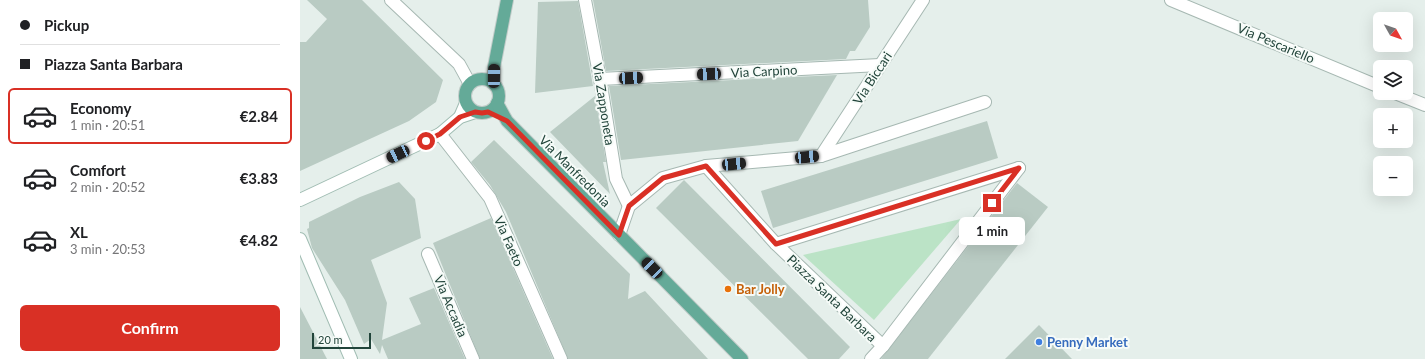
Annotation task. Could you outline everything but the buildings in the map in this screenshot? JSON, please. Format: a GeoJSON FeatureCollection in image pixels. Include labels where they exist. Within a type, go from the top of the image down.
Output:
{"type":"FeatureCollection","features":[{"type":"Feature","properties":{"kind":"main road"},"geometry":{"type":"LineString","coordinates":[[507,0],[494,67],[494,84],[498,90],[497,103],[507,121]]}},
{"type":"Feature","properties":{"kind":"main road"},"geometry":{"type":"LineString","coordinates":[[494,67],[482,80],[470,84],[466,90],[466,102],[475,112],[488,112],[507,121]]}},
{"type":"Feature","properties":{"kind":"main road"},"geometry":{"type":"LineString","coordinates":[[482,80],[494,84]]}},
{"type":"Feature","properties":{"kind":"main road"},"geometry":{"type":"LineString","coordinates":[[488,112],[497,103]]}},
{"type":"Feature","properties":{"kind":"main road","name":"Via Manfredonia"},"geometry":{"type":"LineString","coordinates":[[507,121],[740,359]]}},
{"type":"Feature","properties":{"kind":"street"},"geometry":{"type":"LineString","coordinates":[[391,0],[459,64],[470,84]]}},
{"type":"Feature","properties":{"kind":"street","name":"Via Zapponeta"},"geometry":{"type":"LineString","coordinates":[[585,0],[616,179],[629,206]]}},
{"type":"Feature","properties":{"kind":"street","name":"Via Biccari"},"geometry":{"type":"LineString","coordinates":[[821,156],[923,0]]}},
{"type":"Feature","properties":{"kind":"street","name":"Via Pescariello"},"geometry":{"type":"LineString","coordinates":[[1171,0],[1373,84]]}},
{"type":"Feature","properties":{"kind":"street","name":"Via Carpino"},"geometry":{"type":"LineString","coordinates":[[600,80],[880,65]]}},
{"type":"Feature","properties":{"kind":"street"},"geometry":{"type":"LineString","coordinates":[[1411,100],[1425,106]]}},
{"type":"Feature","properties":{"kind":"street"},"geometry":{"type":"LineString","coordinates":[[460,117],[466,102]]}},
{"type":"Feature","properties":{"kind":"street"},"geometry":{"type":"LineString","coordinates":[[619,235],[629,206],[663,178],[706,166],[821,156],[985,102]]}},
{"type":"Feature","properties":{"kind":"street"},"geometry":{"type":"LineString","coordinates":[[300,200],[440,134],[460,117],[475,112]]}},
{"type":"Feature","properties":{"kind":"street","name":"Via Faeto"},"geometry":{"type":"LineString","coordinates":[[440,134],[490,198],[561,359]]}},
{"type":"Feature","properties":{"kind":"street","name":"Piazza Santa Barbara"},"geometry":{"type":"LineString","coordinates":[[706,166],[776,244],[883,346],[1019,168],[776,244]]}},
{"type":"Feature","properties":{"kind":"street"},"geometry":{"type":"LineString","coordinates":[[300,239],[351,359]]}},
{"type":"Feature","properties":{"kind":"street","name":"Via Accadia"},"geometry":{"type":"LineString","coordinates":[[428,254],[473,359]]}},
{"type":"Feature","properties":{"kind":"street"},"geometry":{"type":"LineString","coordinates":[[871,359],[883,346]]}},
{"type":"Feature","properties":{"kind":"green space"},"geometry":{"type":"Polygon","coordinates":[[[961,219],[874,320],[803,255],[961,219]]]}},
{"type":"Feature","properties":{"kind":"place","name":"Bar Jolly"},"geometry":{"type":"Point","coordinates":[728,289]}},
{"type":"Feature","properties":{"kind":"place","name":"Penny Market"},"geometry":{"type":"Point","coordinates":[1039,342]}},
{"type":"Feature","properties":{"kind":"route"},"geometry":{"type":"LineString","coordinates":[[426,141],[440,134],[460,117],[475,112],[488,112],[507,121],[619,235],[629,206],[663,178],[706,166],[776,244],[1019,168],[992,203]]}}]}
